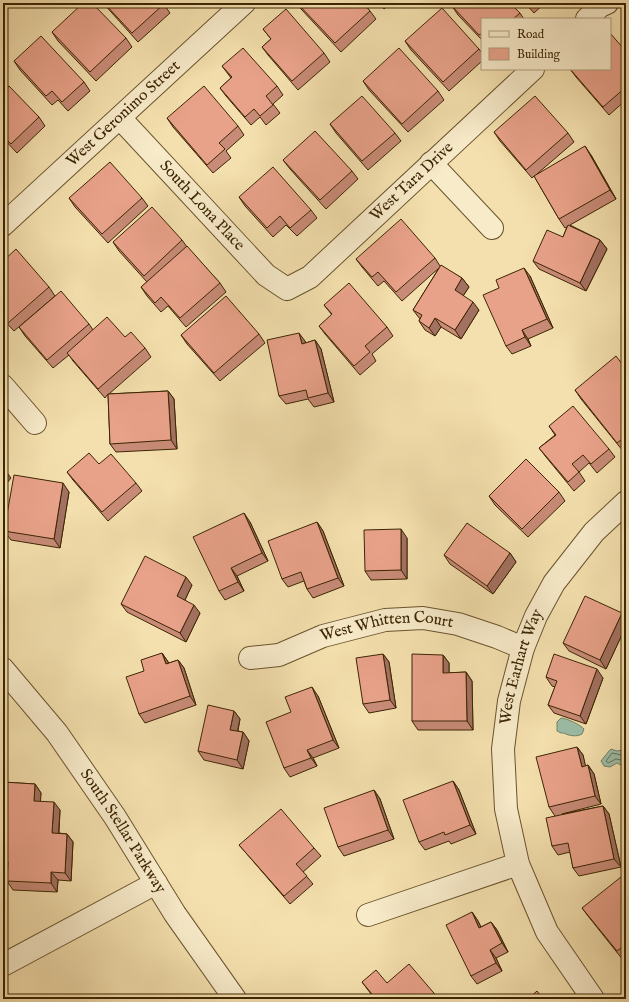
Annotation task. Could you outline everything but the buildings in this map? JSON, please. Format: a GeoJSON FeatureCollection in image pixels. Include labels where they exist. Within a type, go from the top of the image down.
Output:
{"type":"FeatureCollection","features":[{"type":"Feature","properties":{"kind":"street","name":"West Geronimo Street"},"geometry":{"type":"LineString","coordinates":[[3,226],[244,3]]}},
{"type":"Feature","properties":{"kind":"street"},"geometry":{"type":"LineString","coordinates":[[588,18],[600,6],[607,3]]}},
{"type":"Feature","properties":{"kind":"street","name":"West Tara Drive"},"geometry":{"type":"LineString","coordinates":[[287,289],[310,277],[532,70]]}},
{"type":"Feature","properties":{"kind":"street","name":"South Lona Place"},"geometry":{"type":"LineString","coordinates":[[120,118],[266,275],[287,289]]}},
{"type":"Feature","properties":{"kind":"street"},"geometry":{"type":"LineString","coordinates":[[431,163],[492,228]]}},
{"type":"Feature","properties":{"kind":"street"},"geometry":{"type":"LineString","coordinates":[[3,386],[35,422]]}},
{"type":"Feature","properties":{"kind":"street","name":"West Earhart Way"},"geometry":{"type":"LineString","coordinates":[[593,999],[547,932],[518,864],[506,809],[503,749],[508,701],[523,648],[536,616],[554,583],[594,532],[626,502]]}},
{"type":"Feature","properties":{"kind":"street","name":"West Whitten Court"},"geometry":{"type":"LineString","coordinates":[[250,658],[279,655],[323,636],[385,620],[423,618],[465,626],[498,637],[523,648]]}},
{"type":"Feature","properties":{"kind":"street","name":"South Stellar Parkway"},"geometry":{"type":"LineString","coordinates":[[3,669],[56,733],[115,817],[175,914],[235,999]]}},
{"type":"Feature","properties":{"kind":"street"},"geometry":{"type":"LineString","coordinates":[[368,915],[518,864]]}},
{"type":"Feature","properties":{"kind":"street"},"geometry":{"type":"LineString","coordinates":[[3,965],[156,883]]}},
{"type":"Feature","properties":{"kind":"water"},"geometry":{"type":"Polygon","coordinates":[[[561,718],[570,720],[582,727],[584,729],[582,734],[573,736],[557,731],[557,722],[561,718]]]}},
{"type":"Feature","properties":{"kind":"water"},"geometry":{"type":"Polygon","coordinates":[[[611,749],[617,751],[622,750],[626,753],[626,764],[621,765],[617,763],[610,767],[604,766],[601,761],[611,749]]]}}]}
